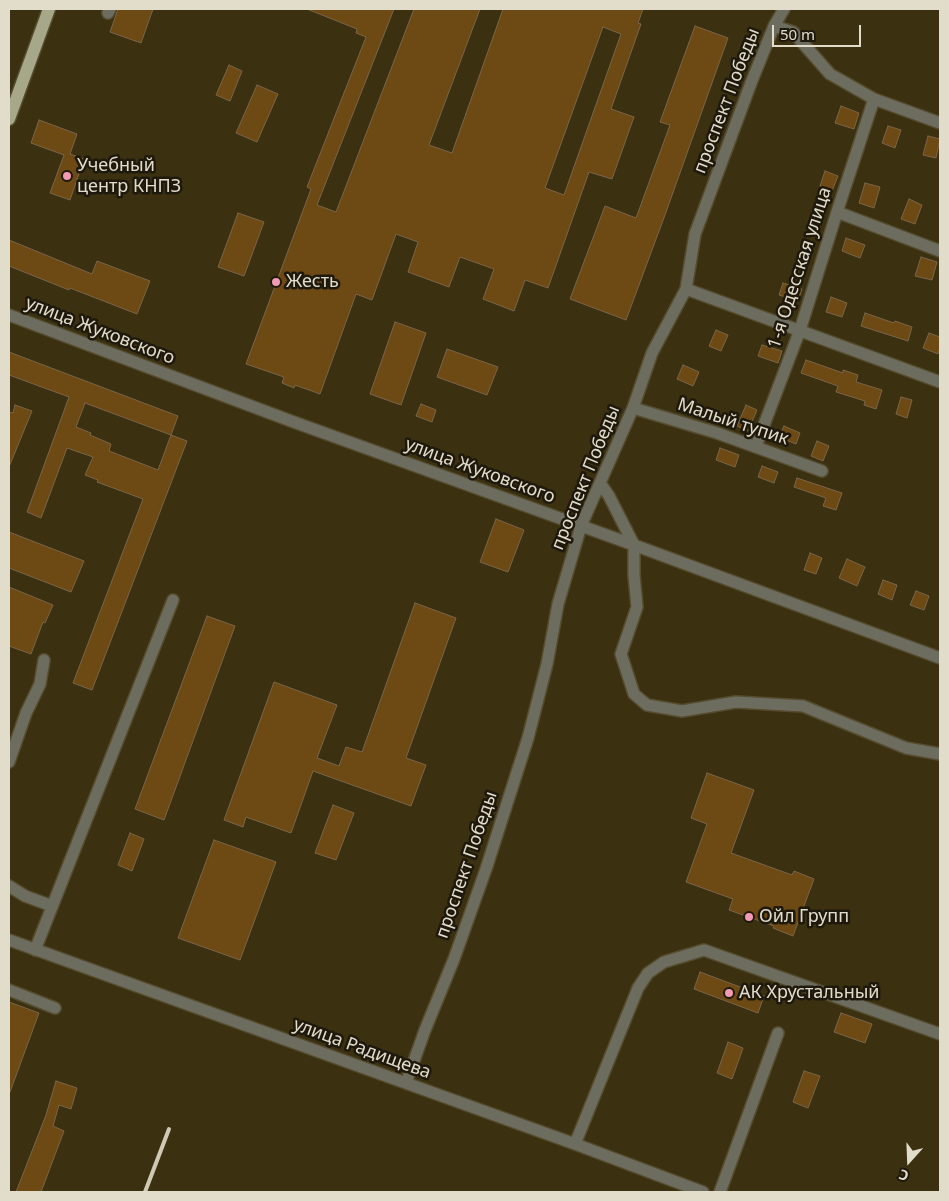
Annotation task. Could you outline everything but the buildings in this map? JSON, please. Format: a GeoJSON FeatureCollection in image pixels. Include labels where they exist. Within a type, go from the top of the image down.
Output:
{"type":"FeatureCollection","features":[{"type":"Feature","properties":{"kind":"main road"},"geometry":{"type":"LineString","coordinates":[[9,119],[49,9]]}},
{"type":"Feature","properties":{"kind":"street","name":"проспект Победы"},"geometry":{"type":"LineString","coordinates":[[406,1083],[486,869],[528,738],[547,664],[558,604],[581,526],[633,408],[652,352],[686,289],[695,234],[751,83],[774,26],[784,9]]}},
{"type":"Feature","properties":{"kind":"street"},"geometry":{"type":"LineString","coordinates":[[774,26],[793,32],[830,74],[874,99],[940,123]]}},
{"type":"Feature","properties":{"kind":"street","name":"1-я Одесская улица"},"geometry":{"type":"LineString","coordinates":[[756,446],[800,330],[874,99]]}},
{"type":"Feature","properties":{"kind":"street"},"geometry":{"type":"LineString","coordinates":[[837,212],[940,251]]}},
{"type":"Feature","properties":{"kind":"street"},"geometry":{"type":"LineString","coordinates":[[686,289],[940,382]]}},
{"type":"Feature","properties":{"kind":"street","name":"улица Жуковского"},"geometry":{"type":"LineString","coordinates":[[9,315],[291,421],[940,658]]}},
{"type":"Feature","properties":{"kind":"street","name":"Малый тупик"},"geometry":{"type":"LineString","coordinates":[[633,408],[717,433],[822,471]]}},
{"type":"Feature","properties":{"kind":"street"},"geometry":{"type":"LineString","coordinates":[[600,483],[609,496],[634,545],[637,607],[621,654],[634,694],[647,705],[682,711],[736,702],[803,706],[906,748],[940,754]]}},
{"type":"Feature","properties":{"kind":"street"},"geometry":{"type":"LineString","coordinates":[[35,950],[173,600]]}},
{"type":"Feature","properties":{"kind":"street"},"geometry":{"type":"LineString","coordinates":[[9,762],[26,713],[40,684],[44,660]]}},
{"type":"Feature","properties":{"kind":"street"},"geometry":{"type":"LineString","coordinates":[[9,886],[25,896],[52,906]]}},
{"type":"Feature","properties":{"kind":"street","name":"улица Радищева"},"geometry":{"type":"LineString","coordinates":[[9,940],[703,1192]]}},
{"type":"Feature","properties":{"kind":"street"},"geometry":{"type":"LineString","coordinates":[[575,1144],[638,988],[648,973],[664,962],[704,950],[940,1034]]}},
{"type":"Feature","properties":{"kind":"street"},"geometry":{"type":"LineString","coordinates":[[9,990],[55,1008]]}},
{"type":"Feature","properties":{"kind":"street"},"geometry":{"type":"LineString","coordinates":[[720,1192],[778,1033]]}},
{"type":"Feature","properties":{"kind":"railway"},"geometry":{"type":"LineString","coordinates":[[145,1192],[169,1129]]}},
{"type":"Feature","properties":{"kind":"place","name":"Учебный центр КНПЗ"},"geometry":{"type":"Point","coordinates":[67,176]}},
{"type":"Feature","properties":{"kind":"place","name":"Жесть"},"geometry":{"type":"Point","coordinates":[276,282]}},
{"type":"Feature","properties":{"kind":"place","name":"Ойл Групп"},"geometry":{"type":"Point","coordinates":[749,917]}},
{"type":"Feature","properties":{"kind":"place","name":"АК Хрустальный"},"geometry":{"type":"Point","coordinates":[729,993]}}]}
